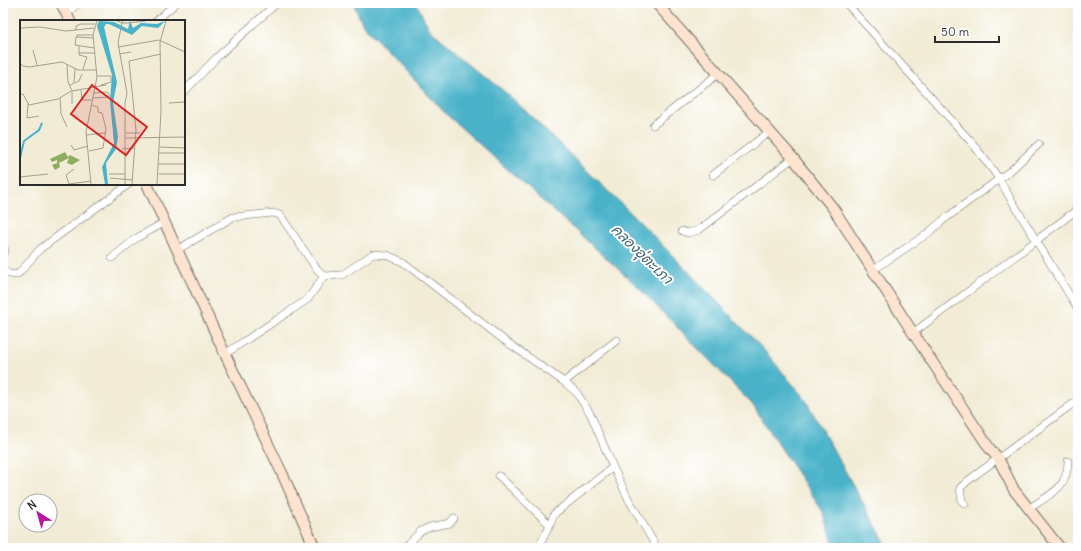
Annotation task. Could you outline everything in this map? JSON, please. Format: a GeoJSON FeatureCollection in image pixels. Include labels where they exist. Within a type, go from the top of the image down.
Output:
{"type":"FeatureCollection","features":[{"type":"Feature","properties":{"kind":"street"},"geometry":{"type":"LineString","coordinates":[[3,6],[6,3]]}},
{"type":"Feature","properties":{"kind":"street"},"geometry":{"type":"LineString","coordinates":[[61,3],[68,18]]}},
{"type":"Feature","properties":{"kind":"street"},"geometry":{"type":"LineString","coordinates":[[68,18],[78,3]]}},
{"type":"Feature","properties":{"kind":"street"},"geometry":{"type":"LineString","coordinates":[[157,20],[176,3]]}},
{"type":"Feature","properties":{"kind":"street"},"geometry":{"type":"LineString","coordinates":[[185,91],[217,56],[277,3]]}},
{"type":"Feature","properties":{"kind":"street"},"geometry":{"type":"LineString","coordinates":[[656,3],[793,158],[833,208],[913,333],[990,449],[998,458],[1014,490],[1060,548]]}},
{"type":"Feature","properties":{"kind":"street"},"geometry":{"type":"LineString","coordinates":[[846,3],[973,144],[998,179],[1078,309]]}},
{"type":"Feature","properties":{"kind":"street"},"geometry":{"type":"LineString","coordinates":[[654,125],[718,74]]}},
{"type":"Feature","properties":{"kind":"street"},"geometry":{"type":"LineString","coordinates":[[713,175],[770,132]]}},
{"type":"Feature","properties":{"kind":"street"},"geometry":{"type":"LineString","coordinates":[[873,270],[926,234],[1010,171],[1039,144]]}},
{"type":"Feature","properties":{"kind":"street"},"geometry":{"type":"LineString","coordinates":[[682,231],[688,233],[699,230],[793,158]]}},
{"type":"Feature","properties":{"kind":"street"},"geometry":{"type":"LineString","coordinates":[[3,270],[9,274],[16,275],[40,249],[128,185]]}},
{"type":"Feature","properties":{"kind":"street"},"geometry":{"type":"LineString","coordinates":[[147,185],[225,354],[282,473],[315,548]]}},
{"type":"Feature","properties":{"kind":"street"},"geometry":{"type":"LineString","coordinates":[[913,333],[1078,209]]}},
{"type":"Feature","properties":{"kind":"street"},"geometry":{"type":"LineString","coordinates":[[177,250],[233,217],[273,213],[280,215],[316,268],[324,276],[342,275],[373,254],[387,255],[403,262],[504,340],[576,392],[590,413],[629,500],[657,548]]}},
{"type":"Feature","properties":{"kind":"street"},"geometry":{"type":"LineString","coordinates":[[112,258],[135,239],[165,222]]}},
{"type":"Feature","properties":{"kind":"street"},"geometry":{"type":"LineString","coordinates":[[3,246],[3,253]]}},
{"type":"Feature","properties":{"kind":"street"},"geometry":{"type":"LineString","coordinates":[[225,354],[308,299],[324,276]]}},
{"type":"Feature","properties":{"kind":"street"},"geometry":{"type":"LineString","coordinates":[[564,382],[617,340]]}},
{"type":"Feature","properties":{"kind":"street"},"geometry":{"type":"LineString","coordinates":[[965,504],[962,501],[960,488],[998,458],[1078,400]]}},
{"type":"Feature","properties":{"kind":"street"},"geometry":{"type":"LineString","coordinates":[[1028,509],[1054,492],[1064,482],[1068,472],[1068,461]]}},
{"type":"Feature","properties":{"kind":"street"},"geometry":{"type":"LineString","coordinates":[[538,548],[554,514],[613,467]]}},
{"type":"Feature","properties":{"kind":"street"},"geometry":{"type":"LineString","coordinates":[[499,476],[550,525]]}},
{"type":"Feature","properties":{"kind":"street"},"geometry":{"type":"LineString","coordinates":[[404,548],[421,531],[438,525],[450,523],[454,518]]}},
{"type":"Feature","properties":{"kind":"water","name":"คลองอุ่ตะเภา"},"geometry":{"type":"Polygon","coordinates":[[[353,3],[416,3],[430,30],[511,97],[641,223],[763,349],[805,399],[888,548],[835,548],[823,512],[752,404],[635,284],[446,114],[363,25],[353,3]]]}}]}
